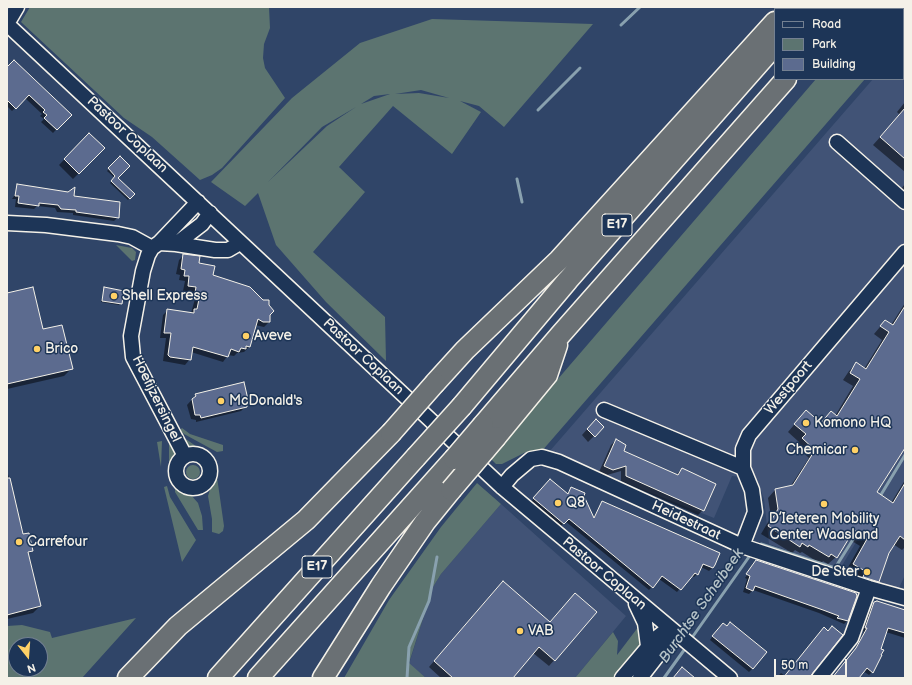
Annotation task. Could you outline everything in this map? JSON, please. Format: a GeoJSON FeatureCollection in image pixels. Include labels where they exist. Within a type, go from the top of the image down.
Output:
{"type":"FeatureCollection","features":[{"type":"Feature","properties":{"kind":"highway"},"geometry":{"type":"LineString","coordinates":[[132,676],[178,626],[306,520],[391,433],[464,350],[559,260],[774,23]]}},
{"type":"Feature","properties":{"kind":"highway","name":"E17"},"geometry":{"type":"LineString","coordinates":[[218,678],[462,406],[568,280],[774,47]]}},
{"type":"Feature","properties":{"kind":"highway","name":"E17"},"geometry":{"type":"LineString","coordinates":[[258,678],[444,484],[490,431],[561,334],[785,80]]}},
{"type":"Feature","properties":{"kind":"highway"},"geometry":{"type":"LineString","coordinates":[[322,678],[381,586],[425,522],[444,484]]}},
{"type":"Feature","properties":{"kind":"street"},"geometry":{"type":"LineString","coordinates":[[7,24],[17,7]]}},
{"type":"Feature","properties":{"kind":"street","name":"Pastoor Coplaan"},"geometry":{"type":"LineString","coordinates":[[7,24],[502,487],[631,597],[730,678]]}},
{"type":"Feature","properties":{"kind":"street"},"geometry":{"type":"LineString","coordinates":[[837,142],[905,202]]}},
{"type":"Feature","properties":{"kind":"street","name":"Hoefijzersingel"},"geometry":{"type":"LineString","coordinates":[[185,456],[133,357],[131,336],[144,266],[156,246],[198,202]]}},
{"type":"Feature","properties":{"kind":"street"},"geometry":{"type":"LineString","coordinates":[[176,244],[202,224],[210,213]]}},
{"type":"Feature","properties":{"kind":"street"},"geometry":{"type":"LineString","coordinates":[[7,223],[46,225],[118,234],[132,237],[156,246],[176,244],[215,250],[228,250],[240,243]]}},
{"type":"Feature","properties":{"kind":"street","name":"Westpoort"},"geometry":{"type":"LineString","coordinates":[[742,546],[754,512],[752,490],[743,468],[743,449],[749,435],[905,252]]}},
{"type":"Feature","properties":{"kind":"street"},"geometry":{"type":"LineString","coordinates":[[604,410],[743,468]]}},
{"type":"Feature","properties":{"kind":"street","name":"Heidestraat"},"geometry":{"type":"LineString","coordinates":[[502,487],[531,459],[542,457],[559,462],[742,546],[869,588],[905,598]]}},
{"type":"Feature","properties":{"kind":"street"},"geometry":{"type":"LineString","coordinates":[[818,678],[851,638],[869,588]]}},
{"type":"Feature","properties":{"kind":"street"},"geometry":{"type":"LineString","coordinates":[[631,597],[645,623],[648,646]]}},
{"type":"Feature","properties":{"kind":"street"},"geometry":{"type":"LineString","coordinates":[[622,678],[648,646],[660,634],[672,631]]}},
{"type":"Feature","properties":{"kind":"street"},"geometry":{"type":"LineString","coordinates":[[640,678],[672,631]]}},
{"type":"Feature","properties":{"kind":"shaded area"},"geometry":{"type":"Polygon","coordinates":[[[905,40],[905,575],[899,588],[879,583],[888,556],[894,545],[865,527],[840,569],[769,544],[764,499],[757,479],[732,476],[714,518],[549,452],[872,80],[904,80],[905,40]]]}},
{"type":"Feature","properties":{"kind":"shaded area"},"geometry":{"type":"Polygon","coordinates":[[[501,504],[626,616],[575,678],[426,678],[409,664],[433,587],[441,574],[501,504]]]}},
{"type":"Feature","properties":{"kind":"green space"},"geometry":{"type":"Polygon","coordinates":[[[30,7],[269,7],[270,28],[264,44],[263,58],[265,68],[285,98],[222,168],[212,175],[200,180],[152,137],[124,118],[21,22],[30,7]]]}},
{"type":"Feature","properties":{"kind":"green space"},"geometry":{"type":"Polygon","coordinates":[[[905,7],[905,31],[904,32],[904,8],[877,8],[905,7]]]}},
{"type":"Feature","properties":{"kind":"green space"},"geometry":{"type":"Polygon","coordinates":[[[432,19],[593,24],[504,127],[479,106],[460,101],[481,112],[452,154],[393,106],[339,167],[365,192],[313,252],[385,317],[386,361],[326,302],[276,245],[258,193],[245,206],[211,182],[292,98],[360,43],[432,19]],[[421,90],[395,94],[419,93],[449,98],[421,90]],[[390,94],[374,96],[361,104],[390,94]],[[356,107],[322,127],[268,182],[327,126],[356,107]]]}},
{"type":"Feature","properties":{"kind":"green space"},"geometry":{"type":"Polygon","coordinates":[[[815,80],[864,80],[541,452],[526,452],[502,464],[496,464],[491,459],[496,451],[815,80]]]}},
{"type":"Feature","properties":{"kind":"green space"},"geometry":{"type":"Polygon","coordinates":[[[116,245],[132,248],[136,252],[135,260],[132,261],[116,245]]]}},
{"type":"Feature","properties":{"kind":"green space"},"geometry":{"type":"Polygon","coordinates":[[[182,428],[190,434],[223,445],[223,451],[217,452],[184,434],[180,430],[182,428]]]}},
{"type":"Feature","properties":{"kind":"green space"},"geometry":{"type":"Polygon","coordinates":[[[180,435],[206,453],[186,445],[180,435]]]}},
{"type":"Feature","properties":{"kind":"green space"},"geometry":{"type":"Polygon","coordinates":[[[169,440],[175,451],[175,457],[169,468],[169,440]]]}},
{"type":"Feature","properties":{"kind":"green space"},"geometry":{"type":"Polygon","coordinates":[[[162,441],[161,467],[157,442],[162,441]]]}},
{"type":"Feature","properties":{"kind":"green space"},"geometry":{"type":"Polygon","coordinates":[[[190,465],[196,465],[200,469],[200,475],[196,479],[190,479],[186,475],[186,469],[190,465]]]}},
{"type":"Feature","properties":{"kind":"green space"},"geometry":{"type":"Polygon","coordinates":[[[216,470],[224,526],[223,531],[219,534],[212,532],[212,519],[208,496],[216,470]]]}},
{"type":"Feature","properties":{"kind":"green space"},"geometry":{"type":"Polygon","coordinates":[[[477,483],[501,504],[441,574],[433,587],[409,663],[426,678],[344,678],[389,600],[441,527],[477,483]]]}},
{"type":"Feature","properties":{"kind":"green space"},"geometry":{"type":"Polygon","coordinates":[[[167,486],[170,497],[196,540],[182,562],[164,487],[167,486]]]}},
{"type":"Feature","properties":{"kind":"green space"},"geometry":{"type":"Polygon","coordinates":[[[175,487],[191,495],[198,503],[202,516],[203,530],[198,530],[175,492],[175,487]]]}},
{"type":"Feature","properties":{"kind":"green space"},"geometry":{"type":"Polygon","coordinates":[[[136,618],[82,678],[7,678],[7,626],[22,625],[50,632],[52,638],[136,618]]]}},
{"type":"Feature","properties":{"kind":"green space"},"geometry":{"type":"Polygon","coordinates":[[[639,626],[644,642],[617,678],[575,678],[613,632],[618,641],[617,655],[639,626]]]}},
{"type":"Feature","properties":{"kind":"building"},"geometry":{"type":"Polygon","coordinates":[[[14,60],[72,115],[57,130],[44,118],[47,115],[43,112],[45,110],[29,95],[16,109],[7,100],[7,67],[14,60]]]}},
{"type":"Feature","properties":{"kind":"building"},"geometry":{"type":"Polygon","coordinates":[[[905,108],[905,159],[880,137],[905,108]]]}},
{"type":"Feature","properties":{"kind":"building"},"geometry":{"type":"Polygon","coordinates":[[[89,133],[105,148],[79,174],[64,159],[89,133]]]}},
{"type":"Feature","properties":{"kind":"building"},"geometry":{"type":"Polygon","coordinates":[[[120,156],[130,166],[118,178],[135,194],[130,199],[111,181],[115,176],[108,168],[120,156]]]}},
{"type":"Feature","properties":{"kind":"building"},"geometry":{"type":"Polygon","coordinates":[[[17,184],[68,192],[75,187],[74,196],[120,202],[119,218],[76,212],[76,210],[61,209],[58,205],[39,203],[39,206],[18,203],[19,196],[15,196],[17,184]]]}},
{"type":"Feature","properties":{"kind":"building"},"geometry":{"type":"Polygon","coordinates":[[[183,254],[200,256],[199,263],[215,266],[213,275],[250,287],[263,300],[269,300],[269,305],[274,311],[270,315],[270,322],[263,322],[258,319],[250,347],[246,346],[246,349],[241,348],[239,352],[231,349],[228,357],[193,347],[191,360],[170,357],[168,355],[171,333],[164,333],[167,309],[194,313],[194,309],[197,309],[200,294],[195,293],[196,287],[188,286],[189,276],[184,276],[185,270],[181,269],[183,254]]]}},
{"type":"Feature","properties":{"kind":"building","name":"Brico"},"geometry":{"type":"Polygon","coordinates":[[[33,287],[43,329],[62,325],[73,369],[7,384],[7,293],[33,287]]]}},
{"type":"Feature","properties":{"kind":"building"},"geometry":{"type":"Polygon","coordinates":[[[104,287],[124,291],[122,304],[102,301],[104,287]]]}},
{"type":"Feature","properties":{"kind":"building"},"geometry":{"type":"Polygon","coordinates":[[[905,306],[905,448],[877,492],[893,503],[905,483],[905,540],[900,536],[889,553],[879,582],[863,577],[865,571],[853,564],[867,539],[854,530],[837,558],[831,554],[829,557],[809,545],[808,547],[802,543],[800,547],[768,526],[778,509],[775,489],[793,485],[815,450],[802,438],[806,434],[794,424],[806,410],[821,423],[831,411],[837,416],[860,379],[850,373],[856,362],[866,369],[889,332],[880,326],[885,320],[893,325],[905,306]]]}},
{"type":"Feature","properties":{"kind":"building","name":"McDonald's"},"geometry":{"type":"Polygon","coordinates":[[[244,382],[249,404],[247,404],[247,407],[201,418],[200,415],[195,415],[192,399],[196,396],[195,394],[244,382]]]}},
{"type":"Feature","properties":{"kind":"building"},"geometry":{"type":"Polygon","coordinates":[[[596,419],[604,427],[595,437],[587,429],[596,419]]]}},
{"type":"Feature","properties":{"kind":"building"},"geometry":{"type":"Polygon","coordinates":[[[616,439],[626,445],[624,451],[678,475],[682,468],[716,484],[704,511],[626,476],[626,466],[613,470],[604,466],[616,439]]]}},
{"type":"Feature","properties":{"kind":"building","name":"Carrefour"},"geometry":{"type":"Polygon","coordinates":[[[7,478],[10,478],[23,534],[29,533],[33,551],[28,552],[41,606],[7,615],[7,478]]]}},
{"type":"Feature","properties":{"kind":"building"},"geometry":{"type":"Polygon","coordinates":[[[550,479],[568,494],[571,487],[585,493],[584,496],[594,518],[602,501],[720,553],[715,565],[713,568],[703,564],[698,575],[695,573],[681,590],[662,576],[653,588],[569,519],[564,524],[533,498],[550,479]]]}},
{"type":"Feature","properties":{"kind":"building"},"geometry":{"type":"Polygon","coordinates":[[[756,560],[856,593],[857,596],[848,621],[837,618],[839,616],[755,586],[753,591],[746,588],[750,576],[746,574],[756,560]]]}},
{"type":"Feature","properties":{"kind":"building","name":"VAB"},"geometry":{"type":"Polygon","coordinates":[[[503,581],[550,622],[575,593],[597,612],[555,661],[539,647],[513,678],[453,678],[434,661],[503,581]]]}},
{"type":"Feature","properties":{"kind":"building"},"geometry":{"type":"Polygon","coordinates":[[[877,601],[905,610],[905,633],[888,628],[881,649],[884,650],[873,673],[867,668],[859,678],[832,678],[856,648],[867,628],[865,628],[874,602],[877,601]]]}},
{"type":"Feature","properties":{"kind":"building"},"geometry":{"type":"Polygon","coordinates":[[[730,622],[767,652],[753,669],[712,636],[723,623],[727,626],[730,622]]]}},
{"type":"Feature","properties":{"kind":"building"},"geometry":{"type":"Polygon","coordinates":[[[832,626],[843,635],[809,678],[783,678],[824,627],[828,631],[832,626]]]}},
{"type":"Feature","properties":{"kind":"building"},"geometry":{"type":"Polygon","coordinates":[[[682,667],[695,678],[673,678],[682,667]]]}},
{"type":"Feature","properties":{"kind":"waterway"},"geometry":{"type":"LineString","coordinates":[[621,25],[640,7]]}},
{"type":"Feature","properties":{"kind":"waterway"},"geometry":{"type":"LineString","coordinates":[[538,110],[580,68]]}},
{"type":"Feature","properties":{"kind":"waterway"},"geometry":{"type":"LineString","coordinates":[[517,179],[522,202]]}},
{"type":"Feature","properties":{"kind":"waterway","name":"Burchtse Scheibeek"},"geometry":{"type":"LineString","coordinates":[[879,498],[905,455]]}},
{"type":"Feature","properties":{"kind":"waterway","name":"Burchtse Scheibeek"},"geometry":{"type":"LineString","coordinates":[[758,547],[761,544],[835,568],[859,530]]}},
{"type":"Feature","properties":{"kind":"waterway","name":"Burchtse Scheibeek"},"geometry":{"type":"LineString","coordinates":[[691,639],[751,554]]}},
{"type":"Feature","properties":{"kind":"waterway"},"geometry":{"type":"LineString","coordinates":[[407,678],[409,647],[429,601],[437,557]]}},
{"type":"Feature","properties":{"kind":"waterway","name":"Burchtse Scheibeek"},"geometry":{"type":"LineString","coordinates":[[664,678],[687,646]]}},
{"type":"Feature","properties":{"kind":"place","name":"Shell Express"},"geometry":{"type":"Point","coordinates":[114,296]}},
{"type":"Feature","properties":{"kind":"place","name":"Aveve"},"geometry":{"type":"Point","coordinates":[246,336]}},
{"type":"Feature","properties":{"kind":"place","name":"Brico"},"geometry":{"type":"Point","coordinates":[37,349]}},
{"type":"Feature","properties":{"kind":"place","name":"McDonald's"},"geometry":{"type":"Point","coordinates":[221,401]}},
{"type":"Feature","properties":{"kind":"place","name":"Komono HQ"},"geometry":{"type":"Point","coordinates":[806,423]}},
{"type":"Feature","properties":{"kind":"place","name":"Chemicar"},"geometry":{"type":"Point","coordinates":[855,450]}},
{"type":"Feature","properties":{"kind":"place","name":"Q8"},"geometry":{"type":"Point","coordinates":[558,503]}},
{"type":"Feature","properties":{"kind":"place","name":"D’Ieteren Mobility Center Waasland"},"geometry":{"type":"Point","coordinates":[824,504]}},
{"type":"Feature","properties":{"kind":"place","name":"Carrefour"},"geometry":{"type":"Point","coordinates":[19,542]}},
{"type":"Feature","properties":{"kind":"place","name":"De Ster"},"geometry":{"type":"Point","coordinates":[867,572]}},
{"type":"Feature","properties":{"kind":"place","name":"VAB"},"geometry":{"type":"Point","coordinates":[520,631]}}]}
